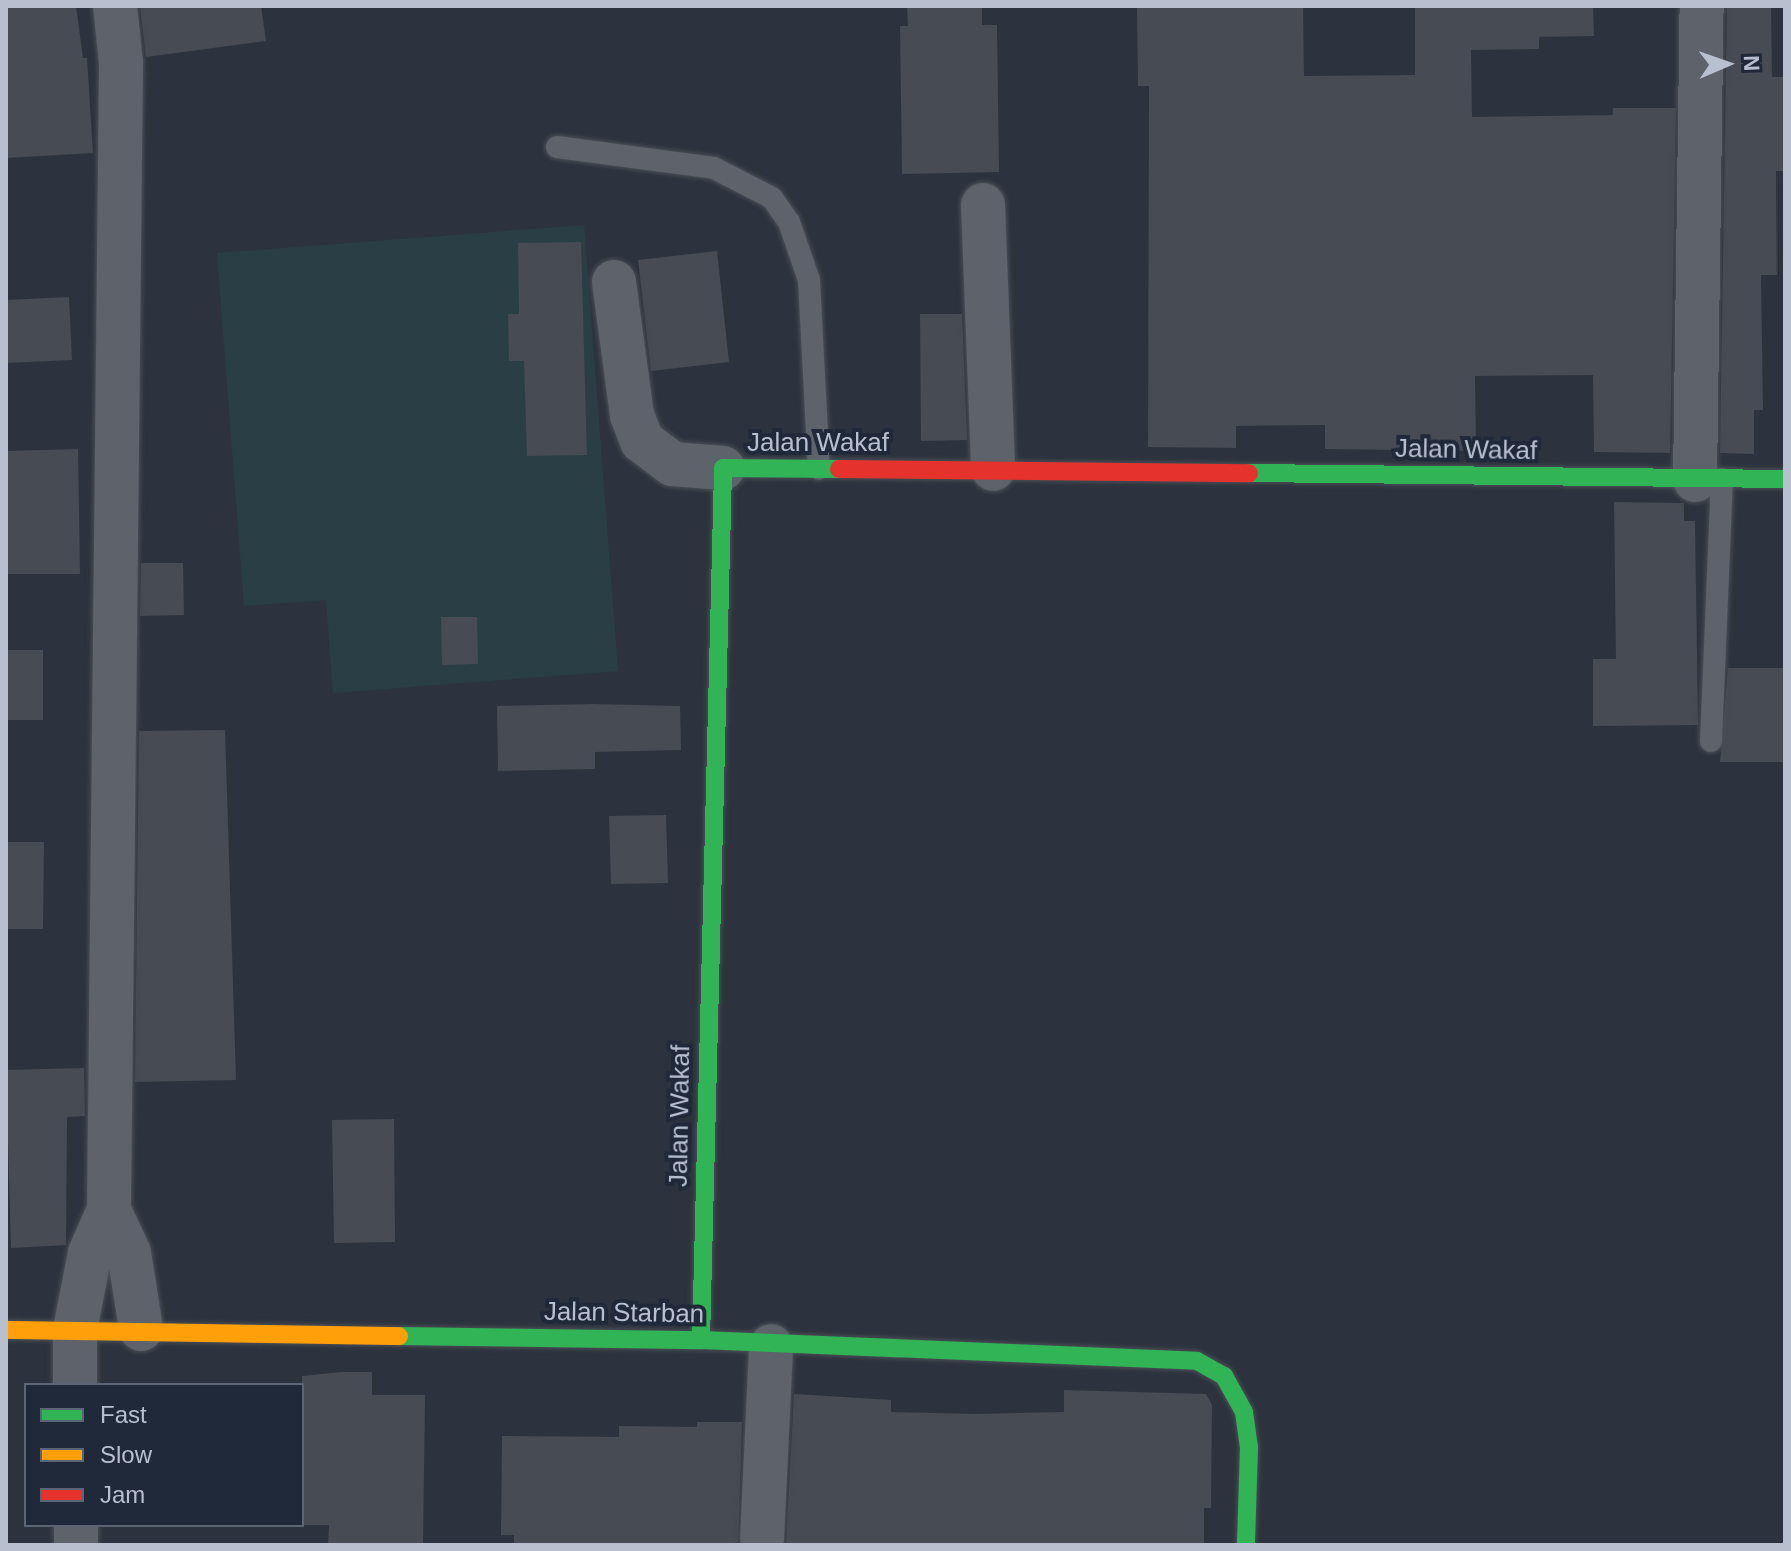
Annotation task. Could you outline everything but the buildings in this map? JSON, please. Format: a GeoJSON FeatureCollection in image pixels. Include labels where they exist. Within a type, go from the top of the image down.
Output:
{"type":"FeatureCollection","features":[{"type":"Feature","properties":{"kind":"street"},"geometry":{"type":"LineString","coordinates":[[75,1383],[75,1330],[90,1253],[109,1210],[121,79],[115,6]]}},
{"type":"Feature","properties":{"kind":"street"},"geometry":{"type":"LineString","coordinates":[[1702,6],[1708,479]]}},
{"type":"Feature","properties":{"kind":"street"},"geometry":{"type":"LineString","coordinates":[[983,205],[993,469]]}},
{"type":"Feature","properties":{"kind":"street"},"geometry":{"type":"LineString","coordinates":[[614,282],[632,415],[642,441],[672,464],[723,468]]}},
{"type":"Feature","properties":{"kind":"street","name":"Jalan Wakaf"},"geometry":{"type":"LineString","coordinates":[[701,1340],[723,468],[1785,479]]}},
{"type":"Feature","properties":{"kind":"street"},"geometry":{"type":"LineString","coordinates":[[109,1210],[129,1253],[141,1329]]}},
{"type":"Feature","properties":{"kind":"street","name":"Jalan Starban"},"geometry":{"type":"LineString","coordinates":[[6,1330],[141,1329],[701,1340],[771,1346],[1131,1353],[1197,1361],[1230,1385],[1244,1412],[1249,1447],[1246,1545]]}},
{"type":"Feature","properties":{"kind":"street"},"geometry":{"type":"LineString","coordinates":[[762,1539],[771,1346]]}},
{"type":"Feature","properties":{"kind":"lane"},"geometry":{"type":"LineString","coordinates":[[557,147],[714,168],[772,198],[789,222],[809,280],[819,469]]}},
{"type":"Feature","properties":{"kind":"lane"},"geometry":{"type":"LineString","coordinates":[[1708,479],[1711,741]]}},
{"type":"Feature","properties":{"kind":"green space"},"geometry":{"type":"Polygon","coordinates":[[[584,225],[618,671],[333,693],[326,600],[244,606],[217,253],[584,225]]]}},
{"type":"Feature","properties":{"kind":"traffic: fast"},"geometry":{"type":"LineString","coordinates":[[701,1340],[723,468],[839,469]]}},
{"type":"Feature","properties":{"kind":"traffic: fast"},"geometry":{"type":"LineString","coordinates":[[1249,473],[1785,479]]}},
{"type":"Feature","properties":{"kind":"traffic: fast"},"geometry":{"type":"LineString","coordinates":[[399,1336],[701,1340],[1197,1361],[1224,1376],[1244,1412],[1249,1447],[1246,1545]]}},
{"type":"Feature","properties":{"kind":"traffic: slow"},"geometry":{"type":"LineString","coordinates":[[6,1330],[399,1336]]}},
{"type":"Feature","properties":{"kind":"traffic: jam"},"geometry":{"type":"LineString","coordinates":[[839,469],[1249,473]]}}]}
